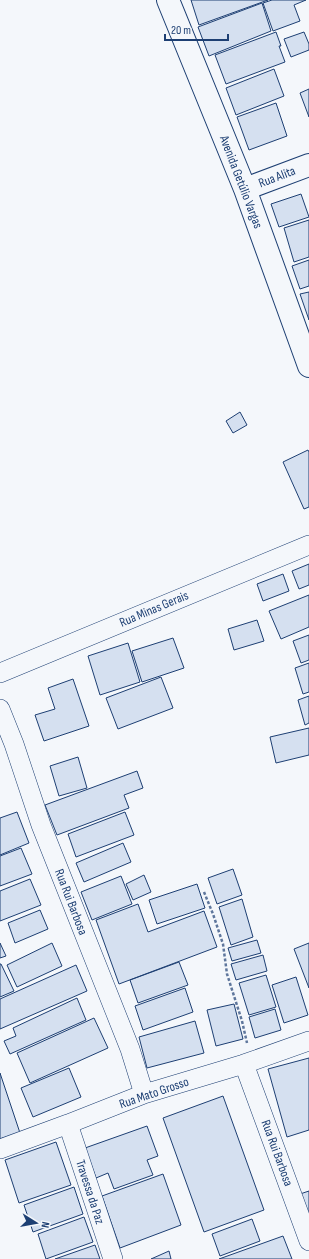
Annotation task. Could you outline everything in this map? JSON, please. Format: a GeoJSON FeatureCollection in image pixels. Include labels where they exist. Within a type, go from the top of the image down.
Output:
{"type":"FeatureCollection","features":[{"type":"Feature","properties":{"kind":"street","name":"Avenida Getúlio Vargas"},"geometry":{"type":"LineString","coordinates":[[168,0],[245,189],[309,366]]}},
{"type":"Feature","properties":{"kind":"street","name":"Rua Alita"},"geometry":{"type":"LineString","coordinates":[[245,189],[309,165]]}},
{"type":"Feature","properties":{"kind":"street","name":"Rua Minas Gerais"},"geometry":{"type":"LineString","coordinates":[[0,673],[309,545]]}},
{"type":"Feature","properties":{"kind":"street","name":"Rua Rui Barbosa"},"geometry":{"type":"LineString","coordinates":[[0,709],[14,744],[41,825],[98,972],[130,1049],[144,1094]]}},
{"type":"Feature","properties":{"kind":"street","name":"Rua Mato Grosso"},"geometry":{"type":"LineString","coordinates":[[0,1149],[144,1094],[244,1064],[309,1041]]}},
{"type":"Feature","properties":{"kind":"street","name":"Rua Rui Barbosa"},"geometry":{"type":"LineString","coordinates":[[244,1064],[309,1241]]}},
{"type":"Feature","properties":{"kind":"street","name":"Travessa da Paz"},"geometry":{"type":"LineString","coordinates":[[68,1124],[113,1259]]}},
{"type":"Feature","properties":{"kind":"path"},"geometry":{"type":"LineString","coordinates":[[204,892],[223,944],[227,974],[242,1021],[248,1046],[244,1064]]}},
{"type":"Feature","properties":{"kind":"building"},"geometry":{"type":"Polygon","coordinates":[[[191,0],[268,0],[199,25],[191,0]]]}},
{"type":"Feature","properties":{"kind":"building"},"geometry":{"type":"Polygon","coordinates":[[[272,0],[306,0],[294,5],[300,21],[273,31],[263,3],[272,0]]]}},
{"type":"Feature","properties":{"kind":"building"},"geometry":{"type":"Polygon","coordinates":[[[262,3],[271,31],[209,56],[198,27],[262,3]]]}},
{"type":"Feature","properties":{"kind":"building"},"geometry":{"type":"Polygon","coordinates":[[[276,32],[285,62],[226,84],[215,55],[276,32]]]}},
{"type":"Feature","properties":{"kind":"building"},"geometry":{"type":"Polygon","coordinates":[[[304,32],[309,44],[309,50],[291,57],[284,39],[304,32]]]}},
{"type":"Feature","properties":{"kind":"building"},"geometry":{"type":"Polygon","coordinates":[[[274,69],[284,96],[236,115],[226,88],[274,69]]]}},
{"type":"Feature","properties":{"kind":"building"},"geometry":{"type":"Polygon","coordinates":[[[309,89],[309,117],[300,93],[309,89]]]}},
{"type":"Feature","properties":{"kind":"building"},"geometry":{"type":"Polygon","coordinates":[[[276,103],[287,136],[249,150],[237,117],[276,103]]]}},
{"type":"Feature","properties":{"kind":"building"},"geometry":{"type":"Polygon","coordinates":[[[301,194],[309,217],[279,227],[271,204],[301,194]]]}},
{"type":"Feature","properties":{"kind":"building"},"geometry":{"type":"Polygon","coordinates":[[[309,220],[309,257],[294,262],[284,228],[309,220]]]}},
{"type":"Feature","properties":{"kind":"building"},"geometry":{"type":"Polygon","coordinates":[[[309,260],[309,286],[300,289],[292,266],[309,260]]]}},
{"type":"Feature","properties":{"kind":"building"},"geometry":{"type":"Polygon","coordinates":[[[309,292],[309,320],[300,294],[309,292]]]}},
{"type":"Feature","properties":{"kind":"building"},"geometry":{"type":"Polygon","coordinates":[[[240,412],[247,425],[233,433],[226,421],[240,412]]]}},
{"type":"Feature","properties":{"kind":"building"},"geometry":{"type":"Polygon","coordinates":[[[308,450],[309,507],[304,509],[283,462],[308,450]]]}},
{"type":"Feature","properties":{"kind":"building"},"geometry":{"type":"Polygon","coordinates":[[[309,564],[309,585],[299,589],[292,571],[309,564]]]}},
{"type":"Feature","properties":{"kind":"building"},"geometry":{"type":"Polygon","coordinates":[[[283,574],[289,591],[263,601],[257,584],[283,574]]]}},
{"type":"Feature","properties":{"kind":"building"},"geometry":{"type":"Polygon","coordinates":[[[309,595],[309,627],[281,639],[269,611],[309,595]]]}},
{"type":"Feature","properties":{"kind":"building"},"geometry":{"type":"Polygon","coordinates":[[[257,620],[264,641],[234,650],[228,629],[257,620]]]}},
{"type":"Feature","properties":{"kind":"building"},"geometry":{"type":"Polygon","coordinates":[[[309,635],[309,660],[301,663],[293,641],[309,635]]]}},
{"type":"Feature","properties":{"kind":"building"},"geometry":{"type":"Polygon","coordinates":[[[173,638],[184,668],[142,682],[132,651],[173,638]]]}},
{"type":"Feature","properties":{"kind":"building"},"geometry":{"type":"Polygon","coordinates":[[[128,643],[140,682],[100,695],[88,656],[128,643]]]}},
{"type":"Feature","properties":{"kind":"building"},"geometry":{"type":"Polygon","coordinates":[[[309,663],[309,692],[303,694],[295,668],[309,663]]]}},
{"type":"Feature","properties":{"kind":"building"},"geometry":{"type":"Polygon","coordinates":[[[161,677],[173,708],[118,729],[106,698],[161,677]]]}},
{"type":"Feature","properties":{"kind":"building"},"geometry":{"type":"Polygon","coordinates":[[[73,679],[89,726],[44,741],[35,715],[55,709],[48,688],[73,679]]]}},
{"type":"Feature","properties":{"kind":"building"},"geometry":{"type":"Polygon","coordinates":[[[309,696],[309,723],[305,725],[298,700],[309,696]]]}},
{"type":"Feature","properties":{"kind":"building"},"geometry":{"type":"Polygon","coordinates":[[[309,728],[309,755],[276,763],[270,737],[309,728]]]}},
{"type":"Feature","properties":{"kind":"building"},"geometry":{"type":"Polygon","coordinates":[[[78,757],[87,788],[59,796],[50,766],[78,757]]]}},
{"type":"Feature","properties":{"kind":"building"},"geometry":{"type":"Polygon","coordinates":[[[137,771],[143,788],[124,795],[129,808],[57,835],[45,805],[137,771]]]}},
{"type":"Feature","properties":{"kind":"building"},"geometry":{"type":"Polygon","coordinates":[[[17,812],[29,843],[0,855],[0,818],[17,812]]]}},
{"type":"Feature","properties":{"kind":"building"},"geometry":{"type":"Polygon","coordinates":[[[125,812],[134,835],[76,857],[68,834],[125,812]]]}},
{"type":"Feature","properties":{"kind":"building"},"geometry":{"type":"Polygon","coordinates":[[[123,843],[131,862],[84,882],[76,863],[123,843]]]}},
{"type":"Feature","properties":{"kind":"building"},"geometry":{"type":"Polygon","coordinates":[[[21,848],[32,874],[0,886],[0,856],[21,848]]]}},
{"type":"Feature","properties":{"kind":"building"},"geometry":{"type":"Polygon","coordinates":[[[233,869],[242,895],[217,904],[208,878],[233,869]]]}},
{"type":"Feature","properties":{"kind":"building"},"geometry":{"type":"Polygon","coordinates":[[[144,875],[151,892],[133,900],[126,884],[144,875]]]}},
{"type":"Feature","properties":{"kind":"building"},"geometry":{"type":"Polygon","coordinates":[[[121,876],[132,904],[92,920],[81,892],[121,876]]]}},
{"type":"Feature","properties":{"kind":"building"},"geometry":{"type":"Polygon","coordinates":[[[30,879],[41,905],[0,921],[0,891],[30,879]]]}},
{"type":"Feature","properties":{"kind":"building"},"geometry":{"type":"Polygon","coordinates":[[[197,884],[205,908],[157,924],[149,900],[197,884]]]}},
{"type":"Feature","properties":{"kind":"building"},"geometry":{"type":"Polygon","coordinates":[[[242,899],[253,937],[231,945],[219,907],[242,899]]]}},
{"type":"Feature","properties":{"kind":"building"},"geometry":{"type":"Polygon","coordinates":[[[138,904],[148,932],[204,911],[217,947],[119,984],[96,920],[138,904]]]}},
{"type":"Feature","properties":{"kind":"building"},"geometry":{"type":"Polygon","coordinates":[[[40,910],[48,929],[15,943],[8,923],[40,910]]]}},
{"type":"Feature","properties":{"kind":"building"},"geometry":{"type":"Polygon","coordinates":[[[257,940],[261,953],[232,961],[228,948],[257,940]]]}},
{"type":"Feature","properties":{"kind":"building"},"geometry":{"type":"Polygon","coordinates":[[[0,943],[6,956],[0,958],[0,943]]]}},
{"type":"Feature","properties":{"kind":"building"},"geometry":{"type":"Polygon","coordinates":[[[52,943],[62,966],[17,987],[7,965],[52,943]]]}},
{"type":"Feature","properties":{"kind":"building"},"geometry":{"type":"Polygon","coordinates":[[[309,943],[309,988],[294,949],[309,943]]]}},
{"type":"Feature","properties":{"kind":"building"},"geometry":{"type":"Polygon","coordinates":[[[263,955],[267,971],[236,980],[231,964],[263,955]]]}},
{"type":"Feature","properties":{"kind":"building"},"geometry":{"type":"Polygon","coordinates":[[[179,962],[188,985],[138,1003],[130,980],[179,962]]]}},
{"type":"Feature","properties":{"kind":"building"},"geometry":{"type":"Polygon","coordinates":[[[0,964],[14,991],[0,997],[0,964]]]}},
{"type":"Feature","properties":{"kind":"building"},"geometry":{"type":"Polygon","coordinates":[[[76,965],[87,991],[0,1029],[0,999],[76,965]]]}},
{"type":"Feature","properties":{"kind":"building"},"geometry":{"type":"Polygon","coordinates":[[[266,975],[276,1007],[249,1015],[239,983],[266,975]]]}},
{"type":"Feature","properties":{"kind":"building"},"geometry":{"type":"Polygon","coordinates":[[[296,977],[308,1015],[284,1023],[272,985],[296,977]]]}},
{"type":"Feature","properties":{"kind":"building"},"geometry":{"type":"Polygon","coordinates":[[[185,988],[193,1012],[143,1030],[135,1006],[185,988]]]}},
{"type":"Feature","properties":{"kind":"building"},"geometry":{"type":"Polygon","coordinates":[[[77,998],[86,1020],[10,1054],[4,1041],[16,1036],[13,1028],[77,998]]]}},
{"type":"Feature","properties":{"kind":"building"},"geometry":{"type":"Polygon","coordinates":[[[234,1004],[243,1039],[216,1046],[207,1010],[234,1004]]]}},
{"type":"Feature","properties":{"kind":"building"},"geometry":{"type":"Polygon","coordinates":[[[275,1009],[281,1030],[255,1038],[249,1017],[275,1009]]]}},
{"type":"Feature","properties":{"kind":"building"},"geometry":{"type":"Polygon","coordinates":[[[94,1018],[108,1048],[30,1083],[17,1053],[94,1018]]]}},
{"type":"Feature","properties":{"kind":"building"},"geometry":{"type":"Polygon","coordinates":[[[195,1021],[204,1053],[147,1068],[139,1037],[195,1021]]]}},
{"type":"Feature","properties":{"kind":"building"},"geometry":{"type":"Polygon","coordinates":[[[309,1058],[309,1130],[287,1137],[268,1069],[309,1058]]]}},
{"type":"Feature","properties":{"kind":"building"},"geometry":{"type":"Polygon","coordinates":[[[69,1068],[81,1097],[33,1117],[21,1088],[69,1068]]]}},
{"type":"Feature","properties":{"kind":"building"},"geometry":{"type":"Polygon","coordinates":[[[0,1073],[20,1133],[0,1139],[0,1073]]]}},
{"type":"Feature","properties":{"kind":"building"},"geometry":{"type":"Polygon","coordinates":[[[223,1096],[264,1210],[204,1232],[163,1118],[223,1096]]]}},
{"type":"Feature","properties":{"kind":"building"},"geometry":{"type":"Polygon","coordinates":[[[147,1126],[158,1156],[147,1160],[153,1175],[114,1189],[108,1173],[96,1178],[85,1148],[147,1126]]]}},
{"type":"Feature","properties":{"kind":"building"},"geometry":{"type":"Polygon","coordinates":[[[56,1142],[71,1185],[19,1203],[5,1160],[56,1142]]]}},
{"type":"Feature","properties":{"kind":"building"},"geometry":{"type":"Polygon","coordinates":[[[163,1174],[181,1225],[120,1248],[102,1196],[163,1174]]]}},
{"type":"Feature","properties":{"kind":"building"},"geometry":{"type":"Polygon","coordinates":[[[74,1187],[83,1214],[33,1232],[24,1205],[74,1187]]]}},
{"type":"Feature","properties":{"kind":"building"},"geometry":{"type":"Polygon","coordinates":[[[309,1191],[309,1221],[300,1194],[309,1191]]]}},
{"type":"Feature","properties":{"kind":"building"},"geometry":{"type":"Polygon","coordinates":[[[84,1217],[93,1242],[46,1259],[38,1234],[84,1217]]]}},
{"type":"Feature","properties":{"kind":"building"},"geometry":{"type":"Polygon","coordinates":[[[252,1219],[260,1241],[220,1256],[212,1234],[252,1219]]]}},
{"type":"Feature","properties":{"kind":"building"},"geometry":{"type":"Polygon","coordinates":[[[283,1236],[292,1259],[219,1259],[283,1236]]]}},
{"type":"Feature","properties":{"kind":"building"},"geometry":{"type":"Polygon","coordinates":[[[95,1245],[100,1259],[55,1259],[95,1245]]]}},
{"type":"Feature","properties":{"kind":"building"},"geometry":{"type":"Polygon","coordinates":[[[169,1251],[171,1259],[151,1259],[169,1251]]]}}]}
